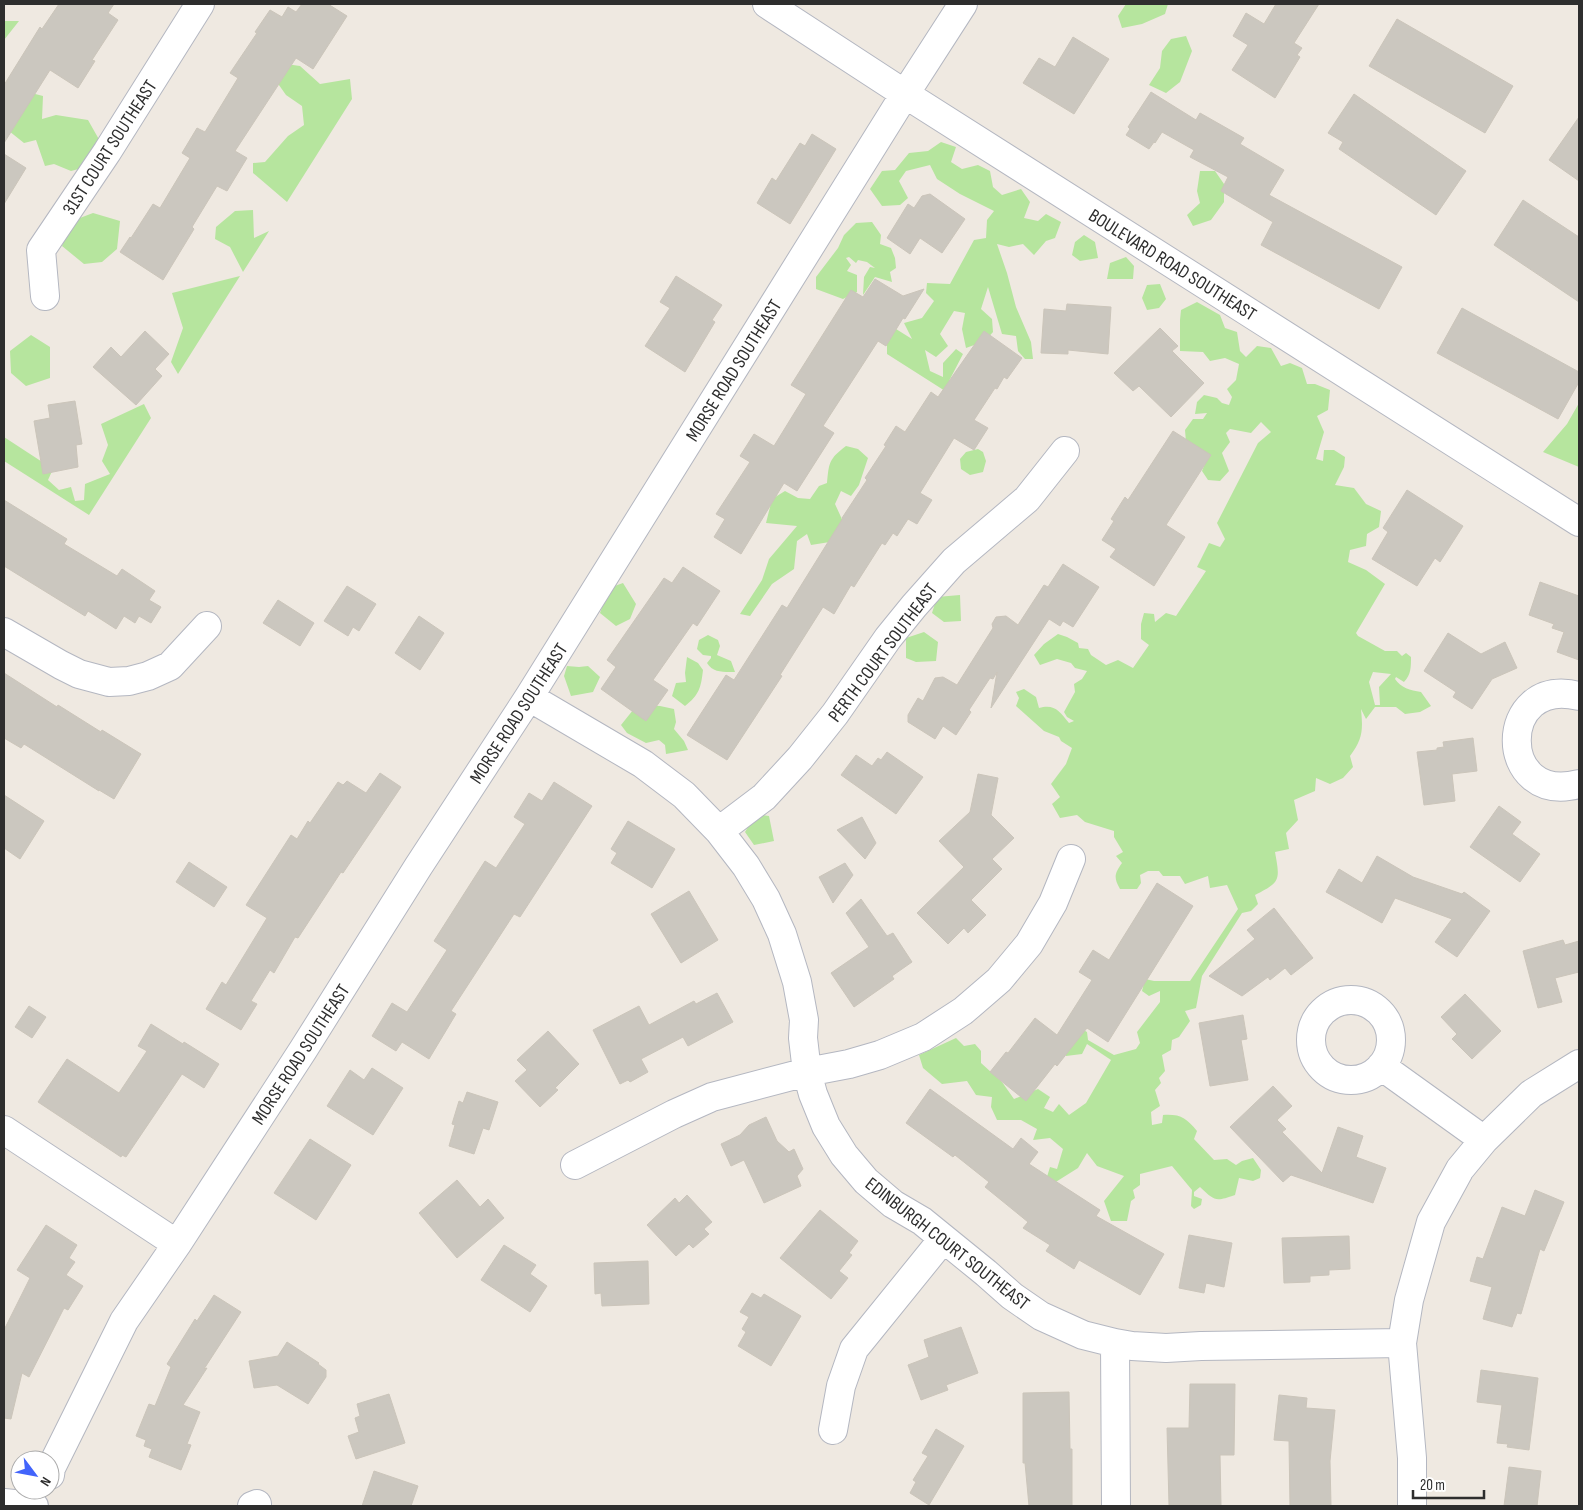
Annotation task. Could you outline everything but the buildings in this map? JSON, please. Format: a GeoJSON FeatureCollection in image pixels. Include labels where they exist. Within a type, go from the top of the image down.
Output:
{"type":"FeatureCollection","features":[{"type":"Feature","properties":{"kind":"street","name":"31ST COURT SOUTHEAST"},"geometry":{"type":"LineString","coordinates":[[45,296],[41,250],[107,152],[200,4]]}},
{"type":"Feature","properties":{"kind":"street","name":"BOULEVARD ROAD SOUTHEAST"},"geometry":{"type":"LineString","coordinates":[[767,4],[1579,522]]}},
{"type":"Feature","properties":{"kind":"street","name":"MORSE ROAD SOUTHEAST"},"geometry":{"type":"LineString","coordinates":[[60,1450],[124,1321],[177,1244],[303,1050],[418,866],[529,697],[963,4]]}},
{"type":"Feature","properties":{"kind":"street","name":"PERTH COURT SOUTHEAST"},"geometry":{"type":"LineString","coordinates":[[719,831],[764,797],[800,758],[836,714],[888,638],[914,606],[954,560],[1027,499],[1065,451]]}},
{"type":"Feature","properties":{"kind":"street"},"geometry":{"type":"LineString","coordinates":[[4,632],[60,665],[79,674],[109,682],[148,676],[170,666],[207,626]]}},
{"type":"Feature","properties":{"kind":"street"},"geometry":{"type":"LineString","coordinates":[[1579,696],[1567,693],[1552,695],[1538,700],[1527,710],[1519,724],[1516,738],[1518,754],[1525,768],[1536,780],[1551,786],[1567,788],[1579,784]]}},
{"type":"Feature","properties":{"kind":"street","name":"EDINBURGH COURT SOUTHEAST"},"geometry":{"type":"LineString","coordinates":[[529,697],[643,764],[684,795],[719,831],[746,866],[766,899],[782,934],[797,982],[804,1020],[803,1038],[813,1094],[826,1126],[844,1155],[866,1181],[893,1204],[922,1222],[1012,1296],[1041,1316],[1083,1335],[1115,1343],[1166,1348],[1402,1342]]}},
{"type":"Feature","properties":{"kind":"street"},"geometry":{"type":"LineString","coordinates":[[575,1165],[674,1114],[712,1097],[808,1072],[849,1064],[880,1055],[923,1037],[963,1011],[999,980],[1029,944],[1053,903],[1071,859]]}},
{"type":"Feature","properties":{"kind":"street"},"geometry":{"type":"LineString","coordinates":[[1412,1506],[1412,1458],[1402,1342],[1409,1300],[1431,1222],[1460,1169],[1484,1140],[1531,1094],[1579,1064]]}},
{"type":"Feature","properties":{"kind":"street"},"geometry":{"type":"LineString","coordinates":[[1381,1066],[1484,1140]]}},
{"type":"Feature","properties":{"kind":"street"},"geometry":{"type":"LineString","coordinates":[[4,1130],[177,1244]]}},
{"type":"Feature","properties":{"kind":"street"},"geometry":{"type":"LineString","coordinates":[[833,1430],[840,1386],[854,1349],[943,1239]]}},
{"type":"Feature","properties":{"kind":"street"},"geometry":{"type":"LineString","coordinates":[[1115,1343],[1116,1506]]}},
{"type":"Feature","properties":{"kind":"street"},"geometry":{"type":"LineString","coordinates":[[4,1503],[34,1506]]}},
{"type":"Feature","properties":{"kind":"green space"},"geometry":{"type":"Polygon","coordinates":[[[1126,4],[1168,4],[1165,14],[1142,24],[1122,28],[1118,16],[1126,4]]]}},
{"type":"Feature","properties":{"kind":"green space"},"geometry":{"type":"Polygon","coordinates":[[[4,21],[19,21],[4,40],[4,21]]]}},
{"type":"Feature","properties":{"kind":"green space"},"geometry":{"type":"Polygon","coordinates":[[[1186,36],[1192,51],[1180,82],[1166,93],[1149,85],[1160,68],[1162,51],[1171,39],[1186,36]]]}},
{"type":"Feature","properties":{"kind":"green space"},"geometry":{"type":"Polygon","coordinates":[[[279,63],[300,66],[320,84],[350,79],[352,99],[287,202],[253,173],[253,163],[265,162],[288,136],[304,125],[302,106],[286,95],[274,78],[279,63]]]}},
{"type":"Feature","properties":{"kind":"green space"},"geometry":{"type":"Polygon","coordinates":[[[4,86],[43,96],[42,119],[56,115],[88,120],[101,143],[94,165],[71,171],[54,164],[45,166],[36,140],[24,143],[4,127],[4,86]]]}},
{"type":"Feature","properties":{"kind":"green space"},"geometry":{"type":"Polygon","coordinates":[[[941,142],[956,147],[951,162],[962,169],[978,165],[990,171],[993,187],[1002,195],[1021,189],[1030,202],[1024,218],[1038,221],[1046,214],[1061,222],[1055,238],[1046,241],[1034,255],[1023,244],[1009,247],[997,244],[1016,307],[1031,342],[1033,359],[1025,359],[1018,351],[1016,336],[1002,334],[988,287],[981,309],[992,319],[993,332],[985,341],[966,348],[962,329],[965,313],[954,311],[940,334],[948,346],[936,357],[925,350],[930,371],[943,377],[943,363],[956,349],[963,354],[949,381],[975,410],[887,354],[887,344],[896,329],[912,339],[904,323],[922,318],[934,301],[926,293],[927,283],[950,284],[974,240],[986,238],[987,220],[994,211],[960,194],[937,179],[930,165],[906,171],[899,181],[908,198],[900,205],[882,206],[870,189],[882,171],[895,170],[909,153],[928,151],[941,142]]]}},
{"type":"Feature","properties":{"kind":"green space"},"geometry":{"type":"Polygon","coordinates":[[[1200,171],[1215,171],[1224,184],[1224,202],[1211,220],[1193,226],[1187,215],[1200,203],[1197,191],[1200,171]]]}},
{"type":"Feature","properties":{"kind":"green space"},"geometry":{"type":"Polygon","coordinates":[[[253,210],[254,238],[269,231],[243,272],[230,247],[215,239],[216,227],[235,211],[253,210]]]}},
{"type":"Feature","properties":{"kind":"green space"},"geometry":{"type":"Polygon","coordinates":[[[93,213],[120,221],[117,249],[102,262],[84,264],[62,246],[72,221],[93,213]]]}},
{"type":"Feature","properties":{"kind":"green space"},"geometry":{"type":"Polygon","coordinates":[[[872,222],[881,235],[880,244],[891,248],[895,258],[896,268],[890,272],[892,282],[875,277],[863,295],[864,277],[870,267],[875,268],[867,262],[858,260],[856,263],[849,257],[846,258],[851,265],[847,271],[857,275],[857,292],[843,299],[816,289],[816,277],[838,248],[844,235],[856,223],[872,222]]]}},
{"type":"Feature","properties":{"kind":"green space"},"geometry":{"type":"Polygon","coordinates":[[[1084,235],[1095,242],[1098,258],[1080,261],[1072,255],[1075,242],[1084,235]]]}},
{"type":"Feature","properties":{"kind":"green space"},"geometry":{"type":"Polygon","coordinates":[[[1126,257],[1134,266],[1133,279],[1107,279],[1110,263],[1126,257]]]}},
{"type":"Feature","properties":{"kind":"green space"},"geometry":{"type":"Polygon","coordinates":[[[240,276],[178,374],[171,362],[183,328],[172,293],[240,276]]]}},
{"type":"Feature","properties":{"kind":"green space"},"geometry":{"type":"Polygon","coordinates":[[[1160,284],[1166,299],[1159,308],[1147,310],[1142,298],[1147,285],[1160,284]]]}},
{"type":"Feature","properties":{"kind":"green space"},"geometry":{"type":"Polygon","coordinates":[[[1197,302],[1220,315],[1225,328],[1237,332],[1240,351],[1246,357],[1257,346],[1271,348],[1281,366],[1290,363],[1302,368],[1307,384],[1315,384],[1330,390],[1328,410],[1317,416],[1324,432],[1316,459],[1323,461],[1324,450],[1334,450],[1345,457],[1344,467],[1335,485],[1354,488],[1366,504],[1381,511],[1379,527],[1367,534],[1366,546],[1350,550],[1348,562],[1366,570],[1385,584],[1356,633],[1385,651],[1397,651],[1402,656],[1406,653],[1411,657],[1408,677],[1404,682],[1396,677],[1395,679],[1406,688],[1421,692],[1431,706],[1420,712],[1405,714],[1396,707],[1375,707],[1366,719],[1361,709],[1360,739],[1350,756],[1353,767],[1343,778],[1330,784],[1316,778],[1315,791],[1294,800],[1298,820],[1286,833],[1289,849],[1275,852],[1278,869],[1277,879],[1270,887],[1255,895],[1258,904],[1251,911],[1242,913],[1202,976],[1196,1008],[1185,1011],[1190,1021],[1179,1037],[1172,1040],[1171,1050],[1162,1055],[1165,1071],[1159,1078],[1161,1083],[1155,1090],[1160,1106],[1151,1112],[1152,1125],[1162,1123],[1163,1115],[1174,1115],[1183,1118],[1197,1131],[1194,1139],[1214,1160],[1227,1159],[1236,1165],[1253,1158],[1261,1170],[1260,1178],[1253,1181],[1239,1178],[1235,1195],[1223,1199],[1212,1198],[1200,1187],[1194,1192],[1194,1196],[1202,1199],[1201,1205],[1194,1209],[1191,1206],[1192,1190],[1172,1166],[1140,1174],[1140,1185],[1133,1190],[1135,1198],[1131,1201],[1127,1221],[1111,1221],[1104,1201],[1124,1176],[1097,1166],[1087,1153],[1078,1168],[1043,1190],[1050,1167],[1057,1169],[1063,1149],[1050,1138],[1033,1140],[1037,1129],[1021,1120],[997,1120],[991,1107],[992,1097],[976,1095],[967,1081],[942,1084],[923,1068],[919,1055],[956,1038],[964,1046],[975,1044],[981,1051],[981,1063],[1002,1082],[1014,1099],[1038,1089],[1050,1097],[1044,1108],[1053,1112],[1059,1104],[1069,1115],[1086,1103],[1111,1060],[1087,1044],[1082,1054],[1066,1056],[1062,1034],[1078,1027],[1087,1032],[1088,1040],[1114,1055],[1136,1049],[1140,1043],[1137,1032],[1160,1002],[1160,991],[1149,996],[1142,991],[1145,979],[1154,981],[1190,981],[1238,909],[1227,885],[1210,888],[1208,876],[1185,884],[1180,876],[1163,876],[1159,871],[1148,871],[1140,875],[1141,883],[1137,889],[1120,889],[1116,881],[1116,875],[1122,863],[1116,856],[1123,852],[1114,837],[1114,831],[1085,822],[1077,815],[1060,818],[1052,804],[1060,797],[1051,784],[1066,764],[1072,748],[1061,741],[1059,737],[1044,731],[1016,706],[1019,698],[1016,692],[1024,689],[1036,697],[1039,708],[1049,707],[1056,709],[1069,723],[1074,721],[1067,717],[1064,712],[1075,692],[1074,684],[1082,679],[1087,671],[1075,668],[1071,663],[1057,659],[1040,665],[1034,655],[1044,644],[1058,634],[1078,643],[1079,648],[1088,649],[1091,655],[1106,665],[1118,660],[1133,668],[1149,645],[1141,639],[1141,624],[1144,613],[1154,614],[1155,622],[1166,613],[1176,616],[1206,571],[1197,567],[1209,543],[1220,547],[1225,539],[1217,523],[1258,443],[1271,432],[1261,422],[1251,433],[1230,429],[1226,433],[1230,442],[1222,453],[1229,471],[1220,481],[1208,480],[1202,471],[1208,456],[1186,442],[1185,430],[1193,419],[1203,419],[1207,413],[1195,414],[1197,402],[1204,395],[1217,398],[1222,403],[1229,405],[1232,397],[1227,389],[1236,380],[1239,364],[1225,358],[1210,361],[1203,352],[1180,351],[1181,310],[1197,302]],[[1373,672],[1369,682],[1375,705],[1380,705],[1379,687],[1391,674],[1373,672]]]}},
{"type":"Feature","properties":{"kind":"green space"},"geometry":{"type":"Polygon","coordinates":[[[31,335],[50,347],[50,378],[26,386],[11,373],[10,351],[31,335]]]}},
{"type":"Feature","properties":{"kind":"green space"},"geometry":{"type":"Polygon","coordinates":[[[1579,403],[1579,467],[1543,452],[1567,424],[1579,403]]]}},
{"type":"Feature","properties":{"kind":"green space"},"geometry":{"type":"Polygon","coordinates":[[[144,404],[151,418],[89,515],[4,461],[4,437],[53,469],[48,480],[59,490],[71,487],[75,501],[84,500],[85,484],[110,474],[102,461],[108,445],[101,424],[144,404]]]}},
{"type":"Feature","properties":{"kind":"green space"},"geometry":{"type":"Polygon","coordinates":[[[846,446],[858,449],[868,458],[859,485],[851,496],[841,491],[835,504],[846,528],[836,541],[811,545],[807,534],[797,541],[794,569],[772,584],[750,616],[740,614],[762,580],[769,559],[797,526],[766,523],[772,499],[785,491],[798,498],[810,499],[819,486],[827,483],[828,470],[833,458],[846,446]]]}},
{"type":"Feature","properties":{"kind":"green space"},"geometry":{"type":"Polygon","coordinates":[[[978,449],[983,452],[986,461],[983,472],[970,475],[961,469],[960,459],[966,452],[978,449]]]}},
{"type":"Feature","properties":{"kind":"green space"},"geometry":{"type":"Polygon","coordinates":[[[623,583],[636,604],[630,619],[616,626],[600,613],[609,588],[623,583]]]}},
{"type":"Feature","properties":{"kind":"green space"},"geometry":{"type":"Polygon","coordinates":[[[960,595],[961,621],[944,622],[932,613],[937,597],[960,595]]]}},
{"type":"Feature","properties":{"kind":"green space"},"geometry":{"type":"Polygon","coordinates":[[[924,632],[938,642],[936,661],[916,662],[906,658],[906,638],[924,632]]]}},
{"type":"Feature","properties":{"kind":"green space"},"geometry":{"type":"Polygon","coordinates":[[[708,635],[718,640],[720,646],[717,655],[731,661],[735,672],[723,672],[712,669],[709,666],[707,663],[711,656],[703,655],[697,649],[699,640],[708,635]]]}},
{"type":"Feature","properties":{"kind":"green space"},"geometry":{"type":"Polygon","coordinates":[[[687,657],[698,663],[703,670],[698,691],[685,706],[672,696],[676,683],[686,682],[687,657]]]}},
{"type":"Feature","properties":{"kind":"green space"},"geometry":{"type":"Polygon","coordinates":[[[567,666],[588,666],[600,677],[593,692],[571,696],[564,676],[567,666]]]}},
{"type":"Feature","properties":{"kind":"green space"},"geometry":{"type":"Polygon","coordinates":[[[637,705],[674,709],[676,722],[674,729],[684,741],[688,750],[666,754],[665,745],[659,740],[646,743],[627,733],[621,725],[637,705]]]}},
{"type":"Feature","properties":{"kind":"green space"},"geometry":{"type":"Polygon","coordinates":[[[756,814],[769,816],[774,841],[754,845],[745,832],[756,814]]]}}]}
